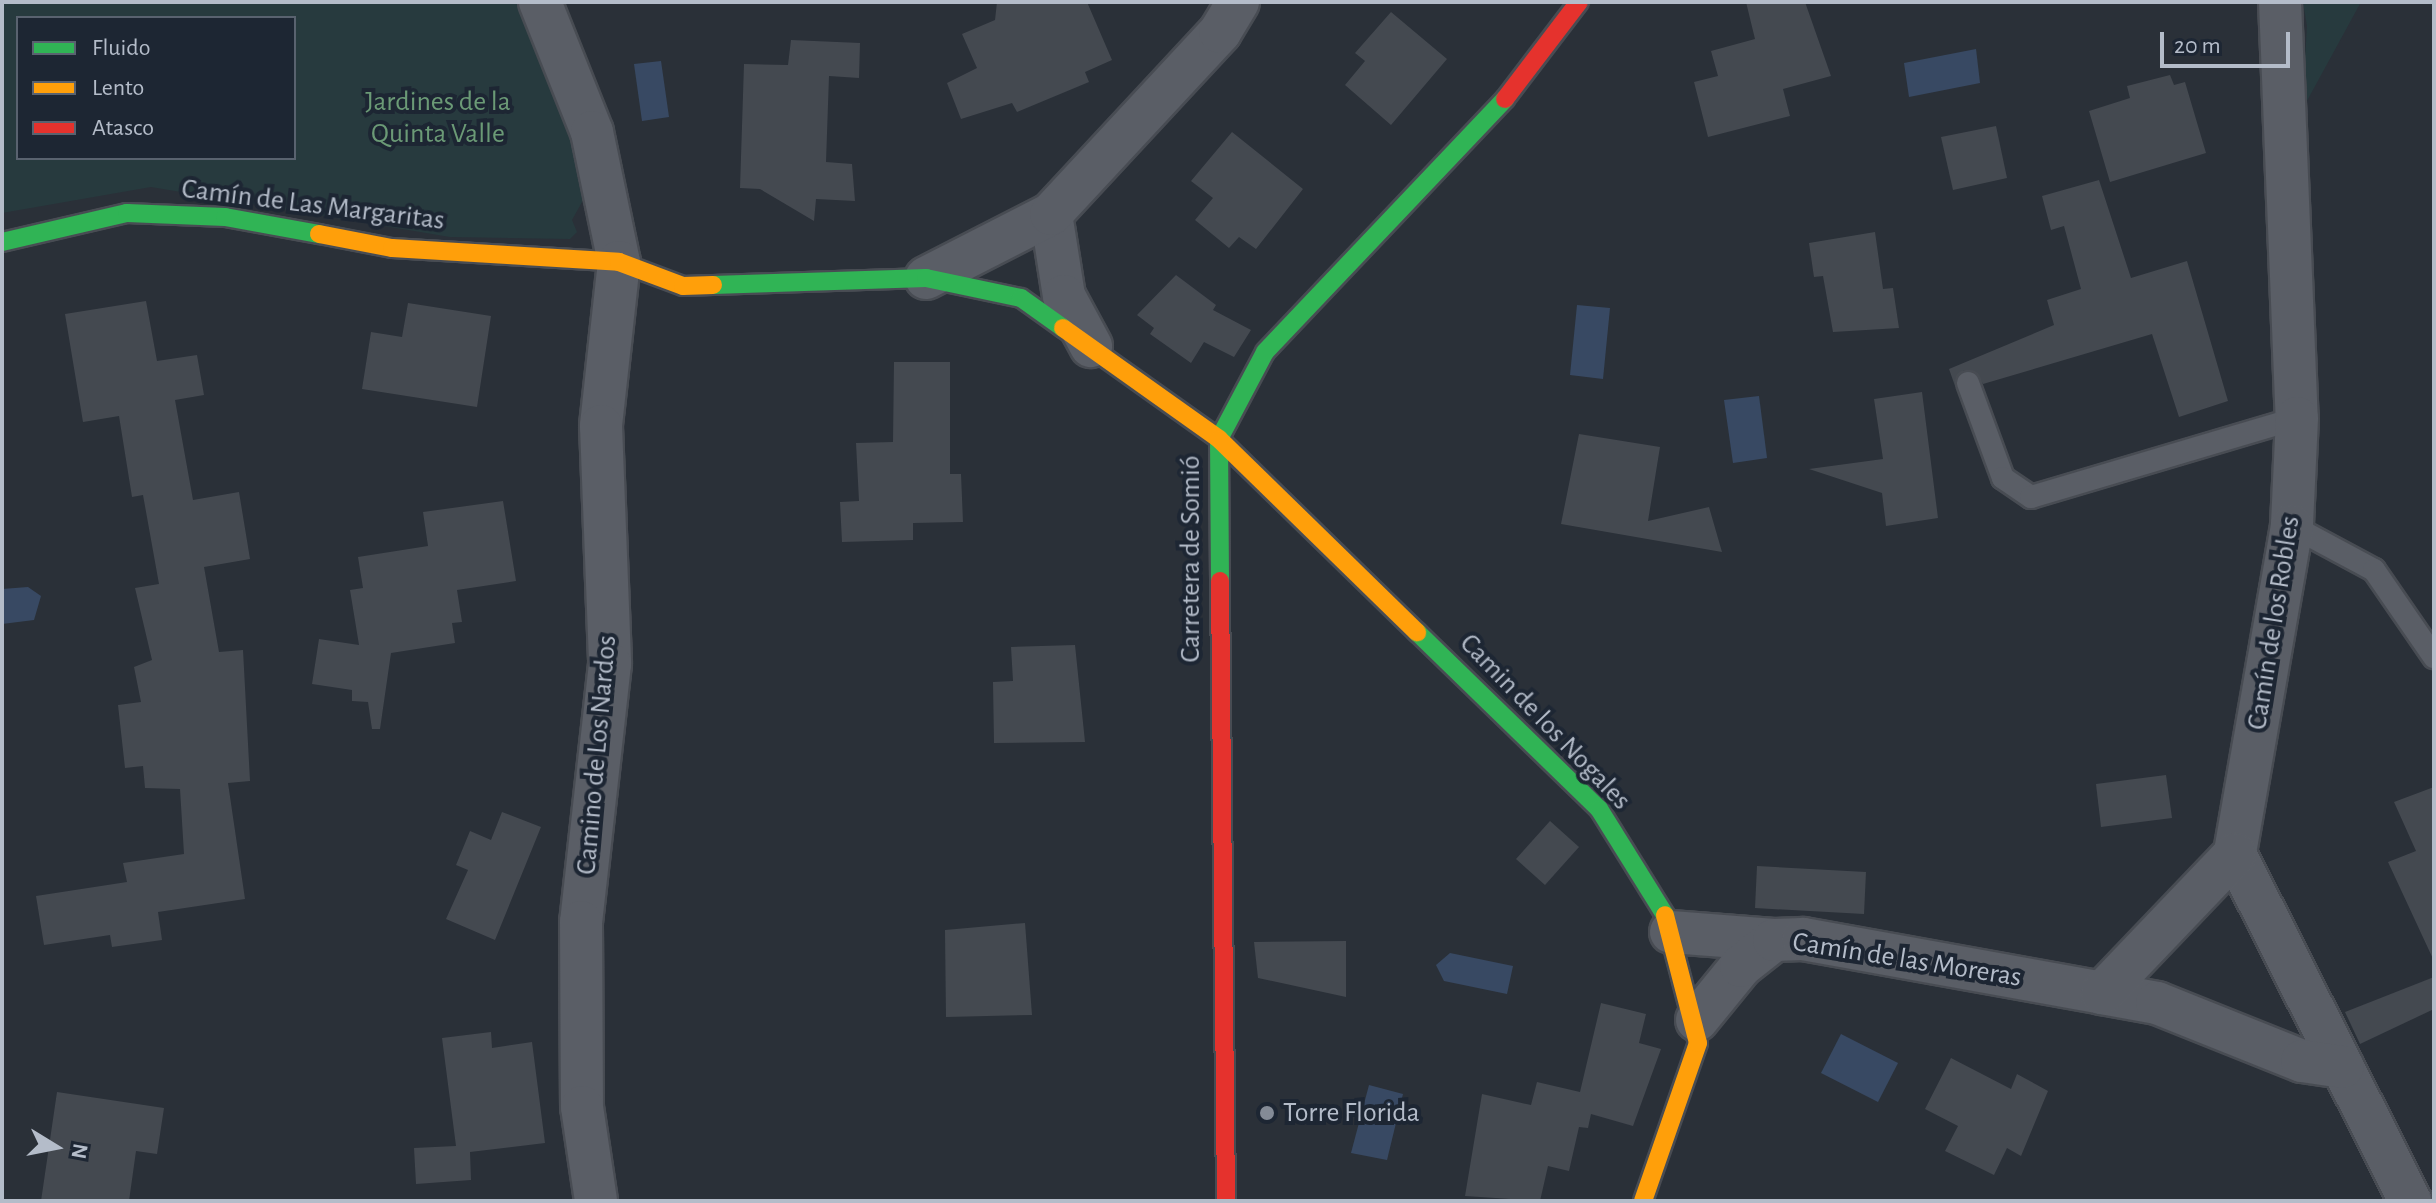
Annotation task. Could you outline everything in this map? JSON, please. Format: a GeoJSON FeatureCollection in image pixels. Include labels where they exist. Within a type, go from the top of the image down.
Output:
{"type":"FeatureCollection","features":[{"type":"Feature","properties":{"kind":"street","name":"Camino de Los Nardos"},"geometry":{"type":"LineString","coordinates":[[540,2],[592,132],[619,262],[601,426],[610,664],[581,922],[582,1107],[596,1201]]}},
{"type":"Feature","properties":{"kind":"street"},"geometry":{"type":"LineString","coordinates":[[926,278],[1051,214],[1220,32],[1238,2]]}},
{"type":"Feature","properties":{"kind":"street","name":"Carretera de Somió"},"geometry":{"type":"LineString","coordinates":[[1226,1201],[1219,439],[1265,352],[1536,66],[1579,2]]}},
{"type":"Feature","properties":{"kind":"street","name":"Camín de los Robles"},"geometry":{"type":"LineString","coordinates":[[2235,854],[2292,526],[2297,418],[2280,2]]}},
{"type":"Feature","properties":{"kind":"street","name":"Camín de Las Margaritas"},"geometry":{"type":"LineString","coordinates":[[2,242],[127,213],[225,217],[392,248],[619,262],[683,286],[926,278]]}},
{"type":"Feature","properties":{"kind":"street"},"geometry":{"type":"LineString","coordinates":[[1051,214],[1064,296],[1091,346]]}},
{"type":"Feature","properties":{"kind":"street","name":"Camin de los Nogales"},"geometry":{"type":"LineString","coordinates":[[926,278],[1021,298],[1219,439],[1599,809],[1662,905],[1697,1020],[1698,1043],[1643,1201]]}},
{"type":"Feature","properties":{"kind":"street"},"geometry":{"type":"LineString","coordinates":[[2102,993],[2235,854],[2410,1201]]}},
{"type":"Feature","properties":{"kind":"street"},"geometry":{"type":"LineString","coordinates":[[1671,932],[1774,940]]}},
{"type":"Feature","properties":{"kind":"street","name":"Camín de las Moreras"},"geometry":{"type":"LineString","coordinates":[[1697,1020],[1741,966],[1774,940],[1803,939],[2157,1003],[2302,1061],[2343,1067]]}},
{"type":"Feature","properties":{"kind":"lane"},"geometry":{"type":"LineString","coordinates":[[1968,383],[2003,478],[2031,497],[2297,418]]}},
{"type":"Feature","properties":{"kind":"lane"},"geometry":{"type":"LineString","coordinates":[[2292,526],[2374,570],[2434,657]]}},
{"type":"Feature","properties":{"kind":"green space","name":"Jardines de la Quinta Valle"},"geometry":{"type":"Polygon","coordinates":[[[2,2],[521,2],[582,169],[587,193],[572,220],[577,232],[570,239],[450,237],[151,187],[2,213],[2,2]]]}},
{"type":"Feature","properties":{"kind":"green space"},"geometry":{"type":"Polygon","coordinates":[[[2303,2],[2361,2],[2302,110],[2307,26],[2303,2]]]}},
{"type":"Feature","properties":{"kind":"water"},"geometry":{"type":"Polygon","coordinates":[[[1976,49],[1980,83],[1909,97],[1904,63],[1976,49]]]}},
{"type":"Feature","properties":{"kind":"water"},"geometry":{"type":"Polygon","coordinates":[[[661,61],[669,117],[642,121],[634,64],[661,61]]]}},
{"type":"Feature","properties":{"kind":"water"},"geometry":{"type":"Polygon","coordinates":[[[1577,305],[1610,308],[1603,379],[1570,375],[1577,305]]]}},
{"type":"Feature","properties":{"kind":"water"},"geometry":{"type":"Polygon","coordinates":[[[1759,396],[1767,458],[1733,463],[1724,400],[1759,396]]]}},
{"type":"Feature","properties":{"kind":"water"},"geometry":{"type":"Polygon","coordinates":[[[28,587],[41,596],[34,620],[2,624],[2,589],[28,587]]]}},
{"type":"Feature","properties":{"kind":"water"},"geometry":{"type":"Polygon","coordinates":[[[1450,953],[1513,966],[1507,994],[1444,981],[1436,965],[1450,953]]]}},
{"type":"Feature","properties":{"kind":"water"},"geometry":{"type":"Polygon","coordinates":[[[1841,1034],[1898,1063],[1878,1102],[1821,1073],[1841,1034]]]}},
{"type":"Feature","properties":{"kind":"water"},"geometry":{"type":"Polygon","coordinates":[[[1369,1085],[1403,1094],[1387,1160],[1351,1153],[1369,1085]]]}},
{"type":"Feature","properties":{"kind":"building"},"geometry":{"type":"Polygon","coordinates":[[[997,2],[1087,2],[1112,60],[1085,72],[1089,82],[1017,112],[1012,103],[961,119],[947,83],[977,68],[962,34],[995,20],[997,2]]]}},
{"type":"Feature","properties":{"kind":"building"},"geometry":{"type":"Polygon","coordinates":[[[1746,2],[1805,2],[1831,76],[1783,89],[1790,116],[1708,137],[1694,82],[1718,76],[1711,51],[1755,39],[1746,2]]]}},
{"type":"Feature","properties":{"kind":"building"},"geometry":{"type":"Polygon","coordinates":[[[1391,12],[1447,59],[1391,125],[1345,85],[1365,61],[1355,53],[1391,12]]]}},
{"type":"Feature","properties":{"kind":"building"},"geometry":{"type":"Polygon","coordinates":[[[791,40],[860,43],[859,78],[829,76],[826,162],[852,164],[855,201],[816,199],[814,221],[760,189],[740,188],[744,64],[788,65],[791,40]]]}},
{"type":"Feature","properties":{"kind":"building"},"geometry":{"type":"Polygon","coordinates":[[[2170,75],[2174,85],[2185,82],[2206,153],[2110,182],[2089,111],[2130,98],[2127,86],[2170,75]]]}},
{"type":"Feature","properties":{"kind":"building"},"geometry":{"type":"Polygon","coordinates":[[[1996,126],[2007,178],[1953,190],[1941,137],[1996,126]]]}},
{"type":"Feature","properties":{"kind":"building"},"geometry":{"type":"Polygon","coordinates":[[[1232,132],[1303,189],[1256,249],[1239,237],[1229,248],[1195,220],[1213,198],[1191,181],[1232,132]]]}},
{"type":"Feature","properties":{"kind":"building"},"geometry":{"type":"Polygon","coordinates":[[[2099,180],[2131,278],[2187,261],[2228,401],[2179,417],[2152,334],[1983,384],[1976,372],[1964,370],[1955,386],[1949,369],[2054,325],[2047,300],[2081,289],[2064,226],[2051,230],[2042,196],[2099,180]]]}},
{"type":"Feature","properties":{"kind":"building"},"geometry":{"type":"Polygon","coordinates":[[[1875,232],[1883,289],[1893,288],[1899,328],[1833,332],[1823,276],[1814,277],[1809,243],[1875,232]]]}},
{"type":"Feature","properties":{"kind":"building"},"geometry":{"type":"Polygon","coordinates":[[[1176,275],[1216,305],[1213,310],[1251,330],[1234,357],[1204,342],[1191,363],[1150,334],[1154,328],[1137,315],[1176,275]]]}},
{"type":"Feature","properties":{"kind":"building"},"geometry":{"type":"Polygon","coordinates":[[[146,301],[157,361],[197,355],[204,395],[175,400],[193,500],[239,492],[250,559],[204,567],[219,652],[243,650],[250,781],[228,783],[245,899],[158,912],[162,940],[112,947],[110,935],[44,945],[36,896],[127,882],[123,863],[184,854],[180,789],[145,788],[143,766],[125,768],[118,705],[141,702],[134,667],[152,660],[135,588],[159,584],[143,495],[132,497],[119,416],[83,422],[65,314],[146,301]]]}},
{"type":"Feature","properties":{"kind":"building"},"geometry":{"type":"Polygon","coordinates":[[[408,303],[491,316],[477,407],[362,389],[371,332],[402,337],[408,303]]]}},
{"type":"Feature","properties":{"kind":"building"},"geometry":{"type":"Polygon","coordinates":[[[894,362],[950,362],[950,474],[961,474],[963,522],[913,523],[913,540],[842,542],[840,502],[859,501],[856,443],[893,442],[894,362]]]}},
{"type":"Feature","properties":{"kind":"building"},"geometry":{"type":"Polygon","coordinates":[[[1922,392],[1938,518],[1886,526],[1882,493],[1809,469],[1883,459],[1874,399],[1922,392]]]}},
{"type":"Feature","properties":{"kind":"building"},"geometry":{"type":"Polygon","coordinates":[[[1579,434],[1660,447],[1648,521],[1709,507],[1722,552],[1561,524],[1579,434]]]}},
{"type":"Feature","properties":{"kind":"building"},"geometry":{"type":"Polygon","coordinates":[[[503,501],[516,581],[457,590],[462,622],[452,623],[455,643],[391,653],[380,729],[372,729],[368,702],[352,701],[352,690],[312,684],[319,639],[359,645],[350,590],[363,588],[358,557],[428,546],[423,512],[503,501]]]}},
{"type":"Feature","properties":{"kind":"building"},"geometry":{"type":"Polygon","coordinates":[[[1075,645],[1085,742],[994,743],[993,682],[1013,681],[1011,647],[1075,645]]]}},
{"type":"Feature","properties":{"kind":"building"},"geometry":{"type":"Polygon","coordinates":[[[2166,775],[2172,818],[2101,827],[2096,784],[2166,775]]]}},
{"type":"Feature","properties":{"kind":"building"},"geometry":{"type":"Polygon","coordinates":[[[2434,787],[2434,961],[2388,862],[2416,851],[2394,802],[2434,787]]]}},
{"type":"Feature","properties":{"kind":"building"},"geometry":{"type":"Polygon","coordinates":[[[502,812],[541,827],[495,940],[446,919],[468,870],[456,865],[470,831],[491,840],[502,812]]]}},
{"type":"Feature","properties":{"kind":"building"},"geometry":{"type":"Polygon","coordinates":[[[1550,821],[1579,847],[1545,885],[1516,859],[1550,821]]]}},
{"type":"Feature","properties":{"kind":"building"},"geometry":{"type":"Polygon","coordinates":[[[1757,866],[1866,872],[1864,914],[1755,908],[1757,866]]]}},
{"type":"Feature","properties":{"kind":"building"},"geometry":{"type":"Polygon","coordinates":[[[1025,923],[1032,1015],[946,1017],[945,930],[1025,923]]]}},
{"type":"Feature","properties":{"kind":"building"},"geometry":{"type":"Polygon","coordinates":[[[1346,941],[1346,997],[1258,978],[1254,942],[1346,941]]]}},
{"type":"Feature","properties":{"kind":"building"},"geometry":{"type":"Polygon","coordinates":[[[2434,977],[2434,1009],[2360,1044],[2345,1012],[2434,977]]]}},
{"type":"Feature","properties":{"kind":"building"},"geometry":{"type":"Polygon","coordinates":[[[1601,1003],[1646,1014],[1639,1043],[1661,1049],[1633,1126],[1591,1114],[1588,1128],[1579,1127],[1569,1171],[1548,1166],[1540,1201],[1465,1196],[1482,1094],[1531,1105],[1537,1082],[1580,1092],[1601,1003]]]}},
{"type":"Feature","properties":{"kind":"building"},"geometry":{"type":"Polygon","coordinates":[[[491,1032],[492,1048],[532,1042],[545,1143],[470,1152],[471,1180],[416,1184],[414,1148],[456,1146],[442,1038],[491,1032]]]}},
{"type":"Feature","properties":{"kind":"building"},"geometry":{"type":"Polygon","coordinates":[[[1951,1058],[2011,1089],[2017,1074],[2048,1091],[2021,1156],[2007,1148],[1994,1175],[1945,1151],[1958,1126],[1925,1109],[1951,1058]]]}},
{"type":"Feature","properties":{"kind":"building"},"geometry":{"type":"Polygon","coordinates":[[[57,1092],[164,1108],[157,1154],[136,1151],[129,1201],[41,1201],[57,1092]]]}},
{"type":"Feature","properties":{"kind":"traffic: fast"},"geometry":{"type":"LineString","coordinates":[[1220,581],[1219,439],[1265,352],[1505,99]]}},
{"type":"Feature","properties":{"kind":"traffic: fast"},"geometry":{"type":"LineString","coordinates":[[2,242],[127,213],[225,217],[319,234]]}},
{"type":"Feature","properties":{"kind":"traffic: fast"},"geometry":{"type":"LineString","coordinates":[[713,285],[926,278],[1021,298],[1063,328]]}},
{"type":"Feature","properties":{"kind":"traffic: fast"},"geometry":{"type":"LineString","coordinates":[[1417,632],[1599,809],[1665,915]]}},
{"type":"Feature","properties":{"kind":"traffic: slow"},"geometry":{"type":"LineString","coordinates":[[319,234],[392,248],[619,262],[683,286],[713,285]]}},
{"type":"Feature","properties":{"kind":"traffic: slow"},"geometry":{"type":"LineString","coordinates":[[1063,328],[1219,439],[1417,632]]}},
{"type":"Feature","properties":{"kind":"traffic: slow"},"geometry":{"type":"LineString","coordinates":[[1643,1201],[1698,1043],[1665,915]]}},
{"type":"Feature","properties":{"kind":"traffic: jam"},"geometry":{"type":"LineString","coordinates":[[1505,99],[1579,2]]}},
{"type":"Feature","properties":{"kind":"traffic: jam"},"geometry":{"type":"LineString","coordinates":[[1220,581],[1226,1201]]}},
{"type":"Feature","properties":{"kind":"place","name":"Torre Florida"},"geometry":{"type":"Point","coordinates":[1267,1113]}}]}
